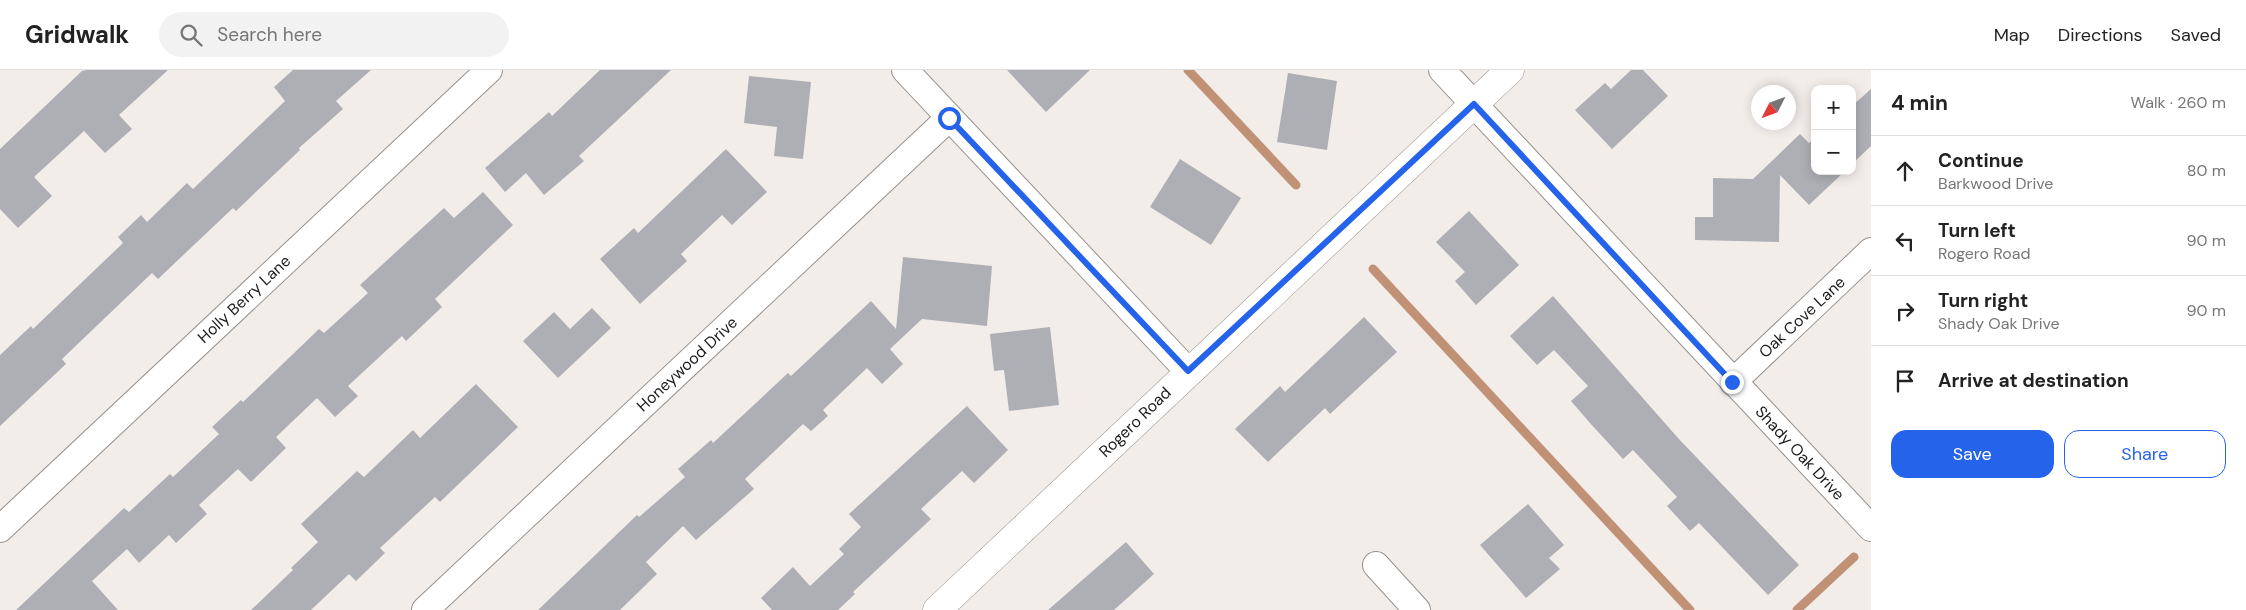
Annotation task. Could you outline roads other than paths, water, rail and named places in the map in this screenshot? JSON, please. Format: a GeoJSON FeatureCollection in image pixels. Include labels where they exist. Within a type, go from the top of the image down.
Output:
{"type":"FeatureCollection","features":[{"type":"Feature","properties":{"kind":"street","name":"Holly Berry Lane"},"geometry":{"type":"LineString","coordinates":[[0,529],[489,70]]}},
{"type":"Feature","properties":{"kind":"street"},"geometry":{"type":"LineString","coordinates":[[905,70],[1188,371]]}},
{"type":"Feature","properties":{"kind":"street","name":"Shady Oak Drive"},"geometry":{"type":"LineString","coordinates":[[1442,70],[1732,382],[1871,528]]}},
{"type":"Feature","properties":{"kind":"street","name":"Rogero Road"},"geometry":{"type":"LineString","coordinates":[[937,610],[1188,371],[1510,70]]}},
{"type":"Feature","properties":{"kind":"street","name":"Honeywood Drive"},"geometry":{"type":"LineString","coordinates":[[425,610],[949,118]]}},
{"type":"Feature","properties":{"kind":"street","name":"Oak Cove Lane"},"geometry":{"type":"LineString","coordinates":[[1732,382],[1871,251]]}},
{"type":"Feature","properties":{"kind":"street"},"geometry":{"type":"LineString","coordinates":[[1376,565],[1416,610]]}},
{"type":"Feature","properties":{"kind":"waterway"},"geometry":{"type":"LineString","coordinates":[[1188,70],[1296,185]]}},
{"type":"Feature","properties":{"kind":"waterway"},"geometry":{"type":"LineString","coordinates":[[1373,269],[1690,610]]}},
{"type":"Feature","properties":{"kind":"waterway"},"geometry":{"type":"LineString","coordinates":[[1797,610],[1854,557]]}}]}
